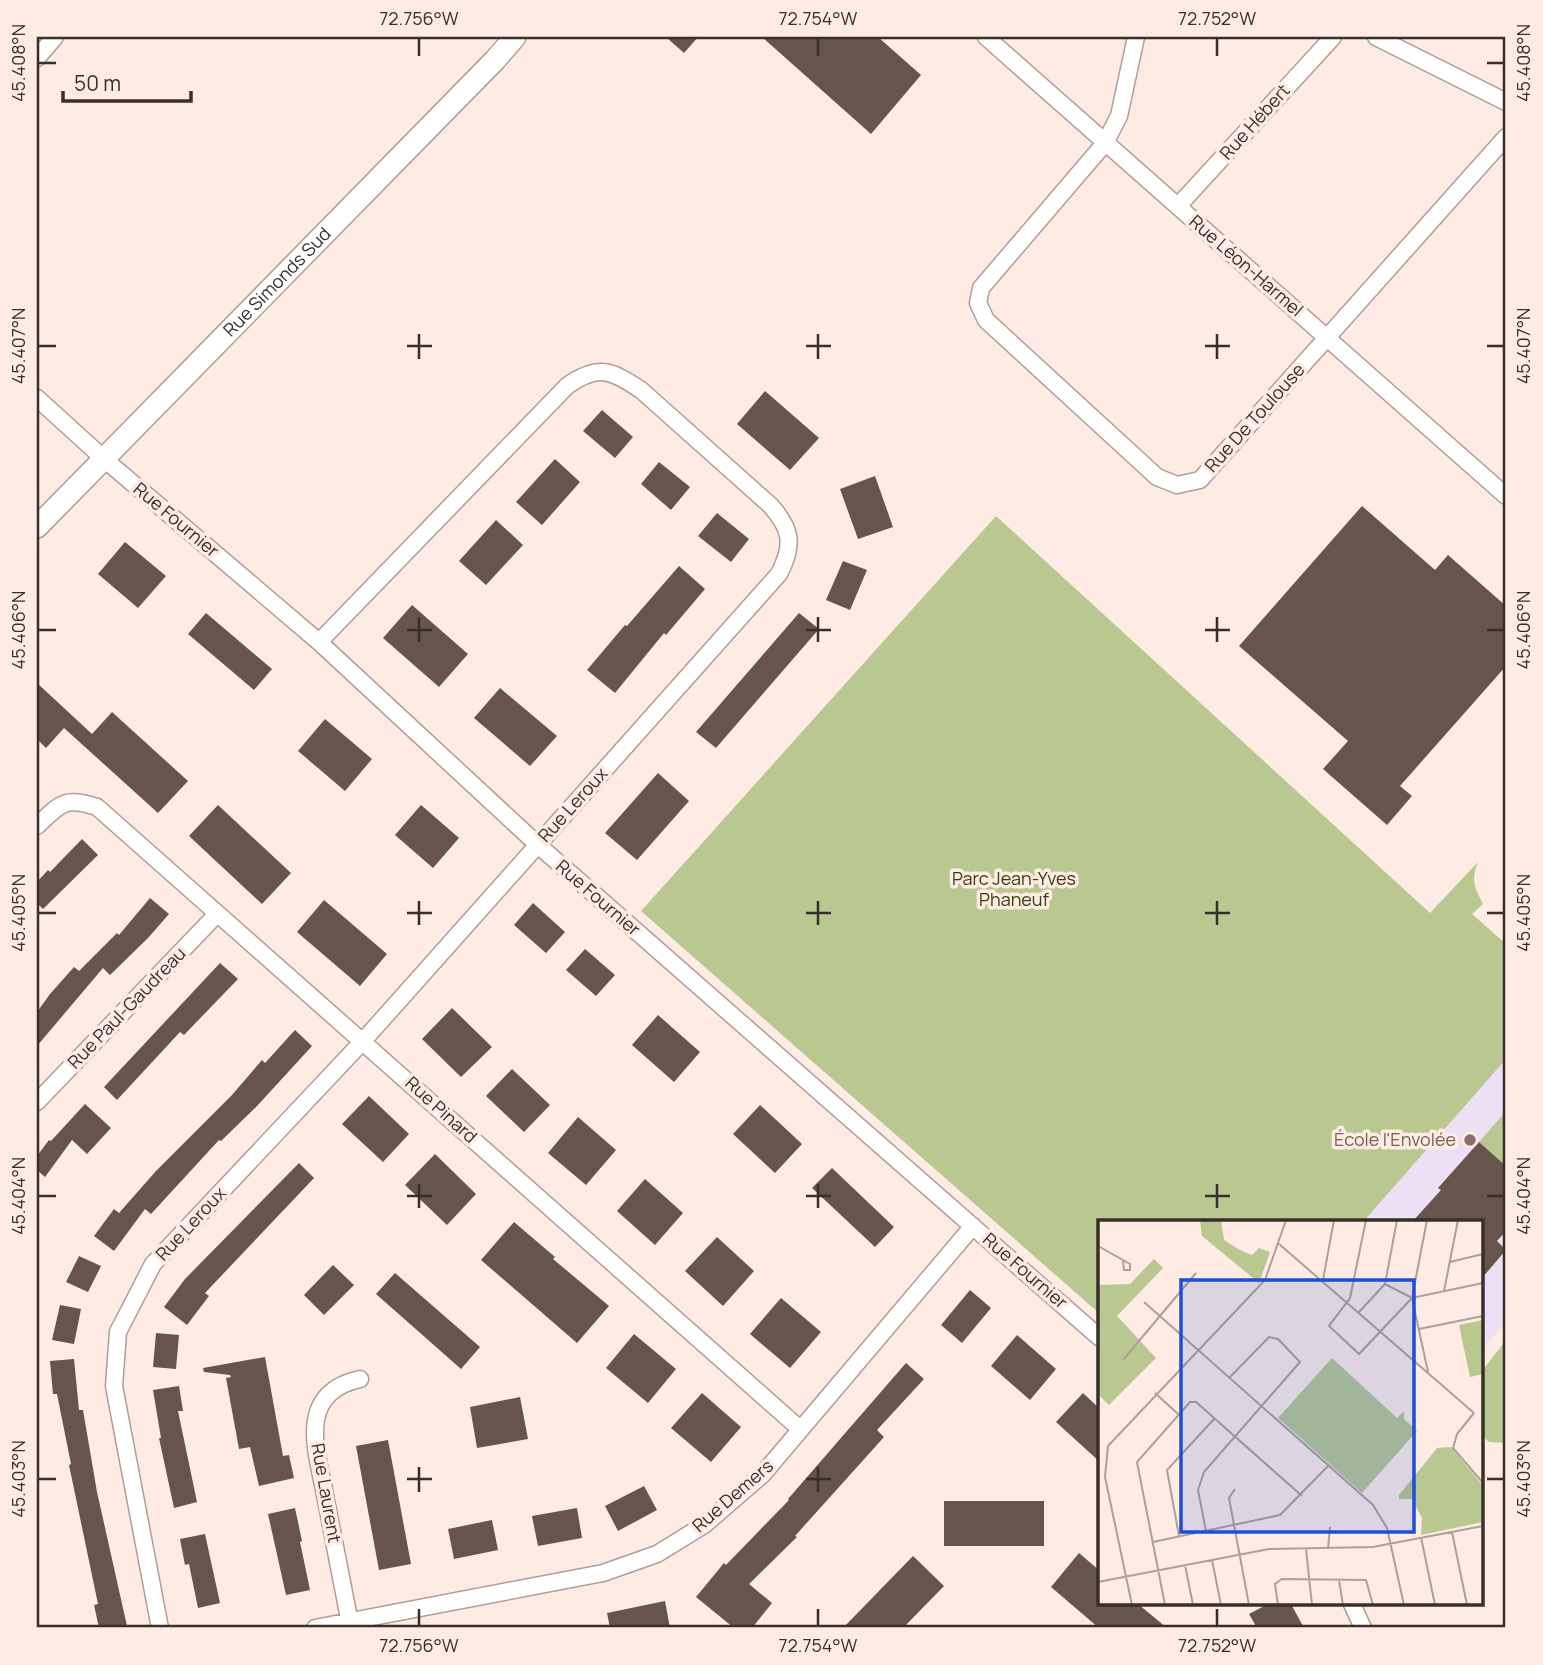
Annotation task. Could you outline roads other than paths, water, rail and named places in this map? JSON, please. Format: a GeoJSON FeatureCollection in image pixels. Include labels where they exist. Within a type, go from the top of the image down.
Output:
{"type":"FeatureCollection","features":[{"type":"Feature","properties":{"kind":"street"},"geometry":{"type":"LineString","coordinates":[[37,58],[55,37]]}},
{"type":"Feature","properties":{"kind":"street","name":"Rue Simonds Sud"},"geometry":{"type":"LineString","coordinates":[[37,527],[515,37]]}},
{"type":"Feature","properties":{"kind":"street","name":"Rue Léon-Harmel"},"geometry":{"type":"LineString","coordinates":[[986,37],[1506,496]]}},
{"type":"Feature","properties":{"kind":"street","name":"Rue De Toulouse"},"geometry":{"type":"LineString","coordinates":[[1136,37],[1119,116],[1105,143],[981,288],[978,303],[986,320],[1157,477],[1177,485],[1200,480],[1506,137]]}},
{"type":"Feature","properties":{"kind":"street","name":"Rue Hébert"},"geometry":{"type":"LineString","coordinates":[[1178,206],[1333,37]]}},
{"type":"Feature","properties":{"kind":"street"},"geometry":{"type":"LineString","coordinates":[[1376,37],[1506,102]]}},
{"type":"Feature","properties":{"kind":"street","name":"Rue Leroux"},"geometry":{"type":"LineString","coordinates":[[160,1628],[114,1385],[118,1332],[153,1264],[363,1041],[779,574],[787,558],[790,541],[784,520],[770,505],[630,383],[619,375],[603,371],[583,374],[567,386],[319,642]]}},
{"type":"Feature","properties":{"kind":"street","name":"Rue Fournier"},"geometry":{"type":"LineString","coordinates":[[37,398],[103,458],[319,642],[538,845],[1098,1336]]}},
{"type":"Feature","properties":{"kind":"street","name":"Rue Pinard"},"geometry":{"type":"LineString","coordinates":[[37,826],[58,806],[76,800],[97,807],[800,1429]]}},
{"type":"Feature","properties":{"kind":"street","name":"Rue Paul-Gaudreau"},"geometry":{"type":"LineString","coordinates":[[37,1102],[217,914]]}},
{"type":"Feature","properties":{"kind":"street","name":"Rue Demers"},"geometry":{"type":"LineString","coordinates":[[315,1628],[350,1625],[603,1573],[657,1554],[704,1525],[762,1475],[973,1226]]}},
{"type":"Feature","properties":{"kind":"street","name":"Rue Laurent"},"geometry":{"type":"LineString","coordinates":[[350,1625],[318,1460],[316,1421],[320,1406],[328,1393],[360,1379]]}},
{"type":"Feature","properties":{"kind":"street"},"geometry":{"type":"LineString","coordinates":[[1353,1606],[1363,1628]]}},
{"type":"Feature","properties":{"kind":"place","name":"École l'Envolée"},"geometry":{"type":"Point","coordinates":[1470,1140]}},
{"type":"Feature","properties":{"kind":"park label","name":"Parc Jean-Yves Phaneuf"},"geometry":{"type":"Point","coordinates":[1014,889]}}]}
